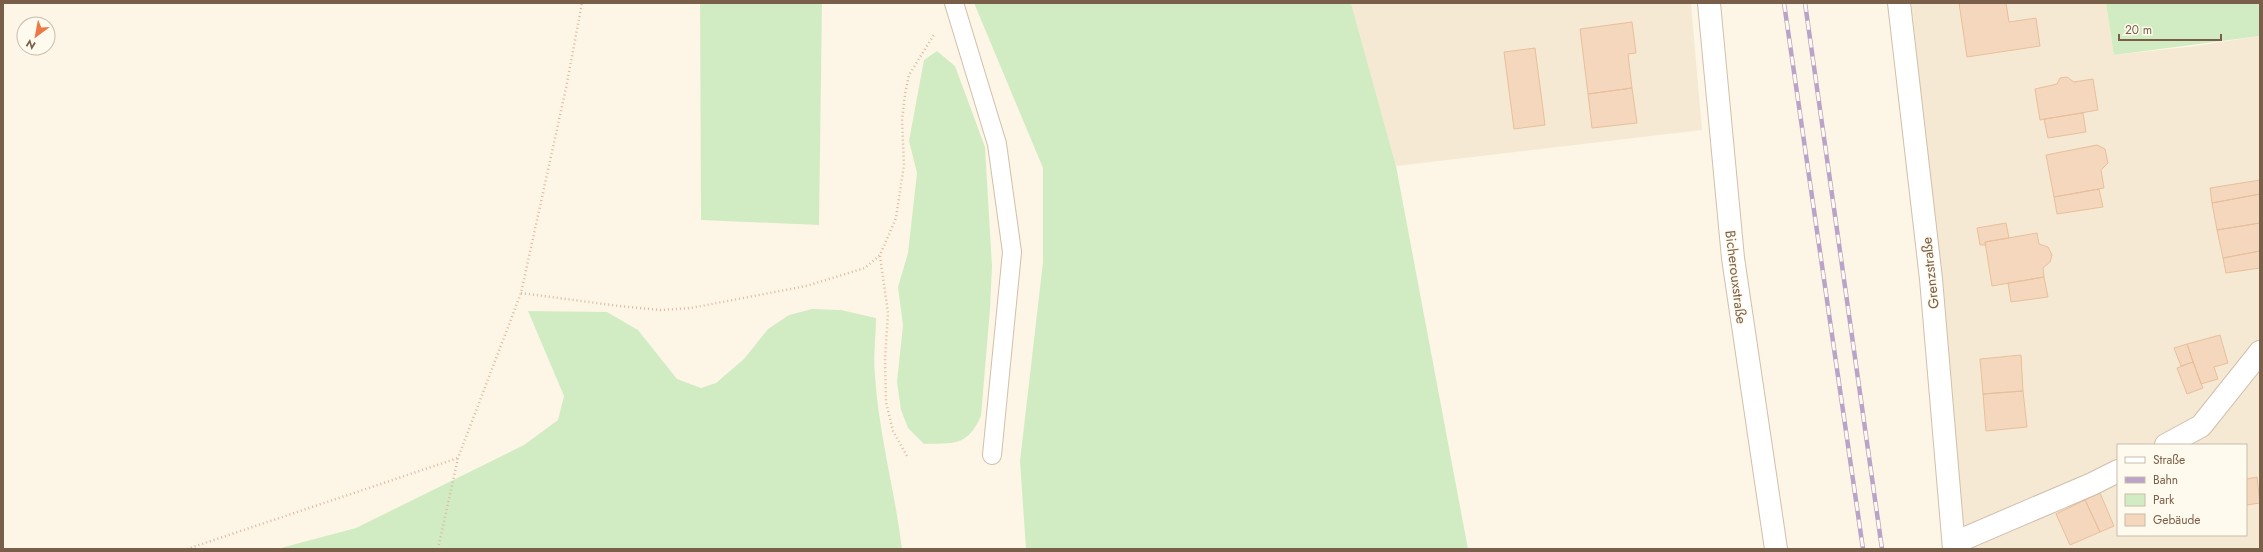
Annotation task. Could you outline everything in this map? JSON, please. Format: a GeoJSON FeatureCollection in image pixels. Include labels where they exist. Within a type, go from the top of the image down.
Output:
{"type":"FeatureCollection","features":[{"type":"Feature","properties":{"kind":"street","name":"Bicherouxstraße"},"geometry":{"type":"LineString","coordinates":[[1709,3],[1733,258],[1776,549]]}},
{"type":"Feature","properties":{"kind":"street","name":"Grenzstraße"},"geometry":{"type":"LineString","coordinates":[[1899,3],[1931,279],[1954,546],[2117,472]]}},
{"type":"Feature","properties":{"kind":"street"},"geometry":{"type":"LineString","coordinates":[[2168,444],[2201,426],[2260,352]]}},
{"type":"Feature","properties":{"kind":"lane"},"geometry":{"type":"LineString","coordinates":[[954,3],[997,144],[1012,252],[992,455]]}},
{"type":"Feature","properties":{"kind":"path"},"geometry":{"type":"LineString","coordinates":[[438,549],[458,458],[521,293],[566,88],[582,3]]}},
{"type":"Feature","properties":{"kind":"path"},"geometry":{"type":"LineString","coordinates":[[521,293],[660,310],[691,308],[806,286],[865,268],[880,256],[896,218],[904,165],[903,107],[909,75],[938,29]]}},
{"type":"Feature","properties":{"kind":"path"},"geometry":{"type":"LineString","coordinates":[[880,256],[888,313],[885,359],[886,402],[893,431],[907,456]]}},
{"type":"Feature","properties":{"kind":"path"},"geometry":{"type":"LineString","coordinates":[[188,549],[458,458]]}},
{"type":"Feature","properties":{"kind":"shaded area"},"geometry":{"type":"Polygon","coordinates":[[[1351,3],[1691,3],[1702,130],[1396,166],[1351,3]]]}},
{"type":"Feature","properties":{"kind":"shaded area"},"geometry":{"type":"Polygon","coordinates":[[[1911,3],[2106,3],[2114,55],[2196,46],[2260,36],[2260,549],[1966,549],[1911,3]]]}},
{"type":"Feature","properties":{"kind":"green space"},"geometry":{"type":"Polygon","coordinates":[[[700,3],[822,3],[819,225],[701,220],[700,3]]]}},
{"type":"Feature","properties":{"kind":"green space"},"geometry":{"type":"Polygon","coordinates":[[[974,3],[1351,3],[1396,166],[1468,549],[1026,549],[1020,461],[1043,262],[1043,168],[974,3]]]}},
{"type":"Feature","properties":{"kind":"green space"},"geometry":{"type":"Polygon","coordinates":[[[2106,3],[2260,3],[2260,36],[2114,55],[2106,3]]]}},
{"type":"Feature","properties":{"kind":"green space"},"geometry":{"type":"Polygon","coordinates":[[[937,51],[955,66],[985,147],[992,266],[981,416],[976,426],[965,438],[952,443],[924,444],[908,428],[901,410],[897,382],[903,325],[898,287],[908,253],[917,173],[909,141],[924,60],[937,51]]]}},
{"type":"Feature","properties":{"kind":"green space"},"geometry":{"type":"Polygon","coordinates":[[[812,309],[841,310],[876,318],[874,362],[877,398],[902,549],[277,549],[356,528],[524,445],[558,420],[564,396],[528,311],[607,312],[638,330],[677,379],[701,388],[716,383],[744,359],[768,329],[789,315],[812,309]]]}},
{"type":"Feature","properties":{"kind":"building"},"geometry":{"type":"Polygon","coordinates":[[[1959,3],[2006,3],[2009,22],[2036,18],[2040,46],[1967,57],[1959,3]]]}},
{"type":"Feature","properties":{"kind":"building"},"geometry":{"type":"Polygon","coordinates":[[[1632,22],[1636,53],[1628,54],[1632,88],[1588,94],[1580,29],[1632,22]]]}},
{"type":"Feature","properties":{"kind":"building"},"geometry":{"type":"Polygon","coordinates":[[[1535,48],[1545,125],[1514,129],[1504,52],[1535,48]]]}},
{"type":"Feature","properties":{"kind":"building"},"geometry":{"type":"Polygon","coordinates":[[[2067,77],[2074,82],[2093,79],[2098,110],[2040,120],[2035,89],[2057,84],[2060,78],[2067,77]]]}},
{"type":"Feature","properties":{"kind":"building"},"geometry":{"type":"Polygon","coordinates":[[[1632,88],[1637,123],[1592,128],[1588,94],[1632,88]]]}},
{"type":"Feature","properties":{"kind":"building"},"geometry":{"type":"Polygon","coordinates":[[[2083,113],[2086,132],[2048,138],[2044,119],[2083,113]]]}},
{"type":"Feature","properties":{"kind":"building"},"geometry":{"type":"Polygon","coordinates":[[[2097,145],[2105,149],[2108,163],[2101,170],[2104,188],[2054,197],[2046,155],[2097,145]]]}},
{"type":"Feature","properties":{"kind":"building"},"geometry":{"type":"Polygon","coordinates":[[[2260,180],[2260,194],[2212,203],[2210,188],[2260,180]]]}},
{"type":"Feature","properties":{"kind":"building"},"geometry":{"type":"Polygon","coordinates":[[[2099,189],[2103,207],[2057,214],[2054,197],[2099,189]]]}},
{"type":"Feature","properties":{"kind":"building"},"geometry":{"type":"Polygon","coordinates":[[[2260,194],[2260,223],[2217,230],[2212,203],[2260,194]]]}},
{"type":"Feature","properties":{"kind":"building"},"geometry":{"type":"Polygon","coordinates":[[[2006,223],[2009,238],[1985,242],[1986,245],[1980,245],[1977,228],[2006,223]]]}},
{"type":"Feature","properties":{"kind":"building"},"geometry":{"type":"Polygon","coordinates":[[[2260,223],[2260,251],[2223,258],[2217,230],[2260,223]]]}},
{"type":"Feature","properties":{"kind":"building"},"geometry":{"type":"Polygon","coordinates":[[[2037,233],[2039,244],[2048,247],[2052,255],[2050,262],[2043,268],[2044,277],[1992,286],[1985,242],[2037,233]]]}},
{"type":"Feature","properties":{"kind":"building"},"geometry":{"type":"Polygon","coordinates":[[[2260,251],[2260,268],[2226,273],[2223,258],[2260,251]]]}},
{"type":"Feature","properties":{"kind":"building"},"geometry":{"type":"Polygon","coordinates":[[[2044,277],[2048,297],[2011,302],[2008,283],[2044,277]]]}},
{"type":"Feature","properties":{"kind":"building"},"geometry":{"type":"Polygon","coordinates":[[[2220,335],[2228,363],[2214,367],[2218,379],[2201,384],[2187,344],[2220,335]]]}},
{"type":"Feature","properties":{"kind":"building"},"geometry":{"type":"Polygon","coordinates":[[[2187,344],[2193,362],[2181,366],[2174,348],[2187,344]]]}},
{"type":"Feature","properties":{"kind":"building"},"geometry":{"type":"Polygon","coordinates":[[[2021,355],[2023,391],[1983,394],[1980,359],[2021,355]]]}},
{"type":"Feature","properties":{"kind":"building"},"geometry":{"type":"Polygon","coordinates":[[[2193,362],[2203,388],[2187,394],[2177,368],[2193,362]]]}},
{"type":"Feature","properties":{"kind":"building"},"geometry":{"type":"Polygon","coordinates":[[[2023,391],[2027,427],[1986,431],[1983,394],[2023,391]]]}},
{"type":"Feature","properties":{"kind":"building"},"geometry":{"type":"Polygon","coordinates":[[[2257,477],[2260,503],[2247,505],[2247,479],[2257,477]]]}},
{"type":"Feature","properties":{"kind":"building"},"geometry":{"type":"Polygon","coordinates":[[[2100,493],[2114,526],[2100,532],[2085,500],[2100,493]]]}},
{"type":"Feature","properties":{"kind":"building"},"geometry":{"type":"Polygon","coordinates":[[[2085,500],[2100,532],[2070,545],[2056,514],[2085,500]]]}},
{"type":"Feature","properties":{"kind":"railway"},"geometry":{"type":"LineString","coordinates":[[1784,3],[1863,549]]}},
{"type":"Feature","properties":{"kind":"railway"},"geometry":{"type":"LineString","coordinates":[[1805,3],[1882,549]]}}]}
